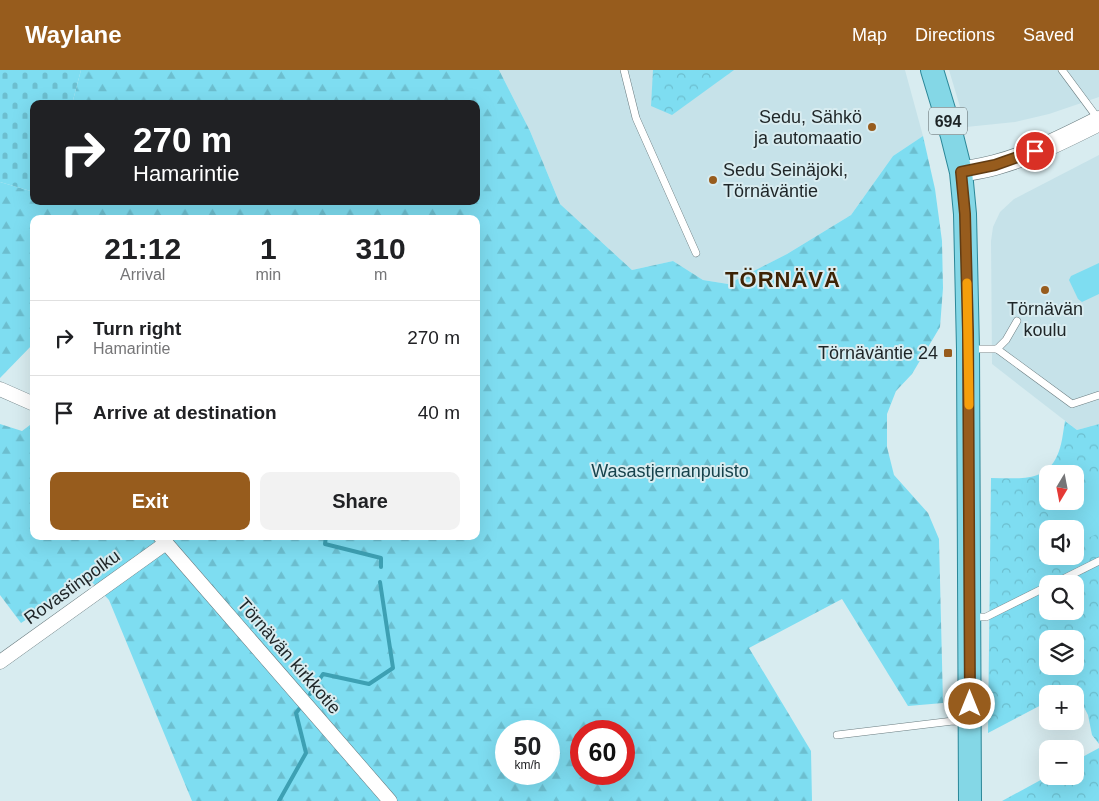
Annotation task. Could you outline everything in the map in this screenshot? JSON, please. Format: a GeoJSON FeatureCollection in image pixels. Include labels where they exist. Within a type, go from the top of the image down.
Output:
{"type":"FeatureCollection","features":[{"type":"Feature","properties":{"kind":"main road","name":"694"},"geometry":{"type":"LineString","coordinates":[[932,70],[961,172]]}},
{"type":"Feature","properties":{"kind":"main road"},"geometry":{"type":"LineString","coordinates":[[970,801],[968,349],[965,214],[961,172],[995,165],[1023,156],[1099,121]]}},
{"type":"Feature","properties":{"kind":"street"},"geometry":{"type":"LineString","coordinates":[[0,389],[30,402]]}},
{"type":"Feature","properties":{"kind":"street","name":"Rovastinpolku"},"geometry":{"type":"LineString","coordinates":[[0,662],[163,540]]}},
{"type":"Feature","properties":{"kind":"street","name":"Törnävän kirkkotie"},"geometry":{"type":"LineString","coordinates":[[163,540],[390,801]]}},
{"type":"Feature","properties":{"kind":"lane"},"geometry":{"type":"LineString","coordinates":[[624,70],[636,118],[696,253]]}},
{"type":"Feature","properties":{"kind":"lane"},"geometry":{"type":"LineString","coordinates":[[1062,70],[1099,121]]}},
{"type":"Feature","properties":{"kind":"lane"},"geometry":{"type":"LineString","coordinates":[[997,349],[1006,340],[1016,321]]}},
{"type":"Feature","properties":{"kind":"lane"},"geometry":{"type":"LineString","coordinates":[[968,349],[997,349],[1072,404],[1099,395]]}},
{"type":"Feature","properties":{"kind":"lane"},"geometry":{"type":"LineString","coordinates":[[1071,575],[1099,561]]}},
{"type":"Feature","properties":{"kind":"lane"},"geometry":{"type":"LineString","coordinates":[[970,617],[986,617],[1039,590]]}},
{"type":"Feature","properties":{"kind":"lane"},"geometry":{"type":"LineString","coordinates":[[837,735],[953,721],[970,722]]}},
{"type":"Feature","properties":{"kind":"shaded area","name":"Sedu Seinäjoki, Törnäväntie"},"geometry":{"type":"Polygon","coordinates":[[[499,70],[905,70],[923,136],[893,156],[851,215],[787,254],[728,284],[703,280],[673,261],[632,270],[560,204],[530,131],[499,70]]]}},
{"type":"Feature","properties":{"kind":"shaded area"},"geometry":{"type":"Polygon","coordinates":[[[949,70],[1099,70],[1099,97],[1049,114],[1015,122],[966,127],[949,70]]]}},
{"type":"Feature","properties":{"kind":"shaded area","name":"Törnävän koulu"},"geometry":{"type":"Polygon","coordinates":[[[1099,155],[1099,424],[1077,430],[992,364],[991,241],[993,227],[1000,212],[1014,199],[1099,155]]]}},
{"type":"Feature","properties":{"kind":"green space"},"geometry":{"type":"Polygon","coordinates":[[[0,70],[81,70],[73,100],[30,100],[30,191],[0,182],[0,70]]]}},
{"type":"Feature","properties":{"kind":"green space","name":"Wasastjernanpuisto"},"geometry":{"type":"Polygon","coordinates":[[[81,70],[499,70],[530,131],[560,204],[632,270],[673,261],[703,280],[728,284],[787,254],[851,215],[893,156],[923,136],[935,189],[942,241],[943,288],[940,327],[912,374],[896,391],[887,414],[887,447],[894,475],[928,513],[939,539],[943,703],[908,706],[842,599],[749,648],[811,751],[812,801],[192,801],[109,600],[89,579],[21,623],[0,595],[0,424],[22,431],[30,425],[30,540],[480,540],[480,215],[30,215],[30,347],[0,378],[0,182],[30,191],[30,205],[480,205],[480,100],[73,100],[81,70]]]}},
{"type":"Feature","properties":{"kind":"green space"},"geometry":{"type":"Polygon","coordinates":[[[653,70],[734,70],[672,115],[651,106],[653,70]]]}},
{"type":"Feature","properties":{"kind":"green space"},"geometry":{"type":"Polygon","coordinates":[[[1099,263],[1099,294],[1082,302],[1078,299],[1069,280],[1071,276],[1099,263]]]}},
{"type":"Feature","properties":{"kind":"green space"},"geometry":{"type":"Polygon","coordinates":[[[1065,421],[1077,430],[1099,424],[1099,744],[1092,735],[1088,715],[1084,707],[1084,685],[1039,685],[1039,706],[988,733],[991,478],[1020,478],[1039,474],[1039,510],[1084,510],[1084,465],[1052,465],[1059,452],[1065,421]]]}},
{"type":"Feature","properties":{"kind":"green space"},"geometry":{"type":"Polygon","coordinates":[[[1099,478],[1099,533],[1084,540],[1084,520],[1058,520],[1053,510],[1084,510],[1084,485],[1099,478]]]}},
{"type":"Feature","properties":{"kind":"green space"},"geometry":{"type":"Polygon","coordinates":[[[1099,748],[1099,801],[1002,801],[1039,781],[1039,785],[1084,785],[1084,756],[1099,748]]]}},
{"type":"Feature","properties":{"kind":"waterway"},"geometry":{"type":"LineString","coordinates":[[326,540],[325,544],[381,558],[381,567]]}},
{"type":"Feature","properties":{"kind":"waterway"},"geometry":{"type":"LineString","coordinates":[[310,694],[323,674],[369,684],[393,668],[380,582]]}},
{"type":"Feature","properties":{"kind":"waterway"},"geometry":{"type":"LineString","coordinates":[[279,801],[306,753],[296,713],[299,709]]}},
{"type":"Feature","properties":{"kind":"slow traffic"},"geometry":{"type":"LineString","coordinates":[[967,283],[969,405]]}},
{"type":"Feature","properties":{"kind":"place","name":"Sedu, Sähkö ja automaatio"},"geometry":{"type":"Point","coordinates":[872,127]}},
{"type":"Feature","properties":{"kind":"place","name":"Sedu Seinäjoki, Törnäväntie"},"geometry":{"type":"Point","coordinates":[713,180]}},
{"type":"Feature","properties":{"kind":"place","name":"Törnävän koulu"},"geometry":{"type":"Point","coordinates":[1045,290]}},
{"type":"Feature","properties":{"kind":"place","name":"Törnäväntie 24"},"geometry":{"type":"Point","coordinates":[948,353]}},
{"type":"Feature","properties":{"kind":"district","name":"TÖRNÄVÄ"},"geometry":{"type":"Point","coordinates":[783,279]}},
{"type":"Feature","properties":{"kind":"route"},"geometry":{"type":"LineString","coordinates":[[970,704],[968,332],[965,214],[961,172],[995,165],[1035,151]]}}]}
